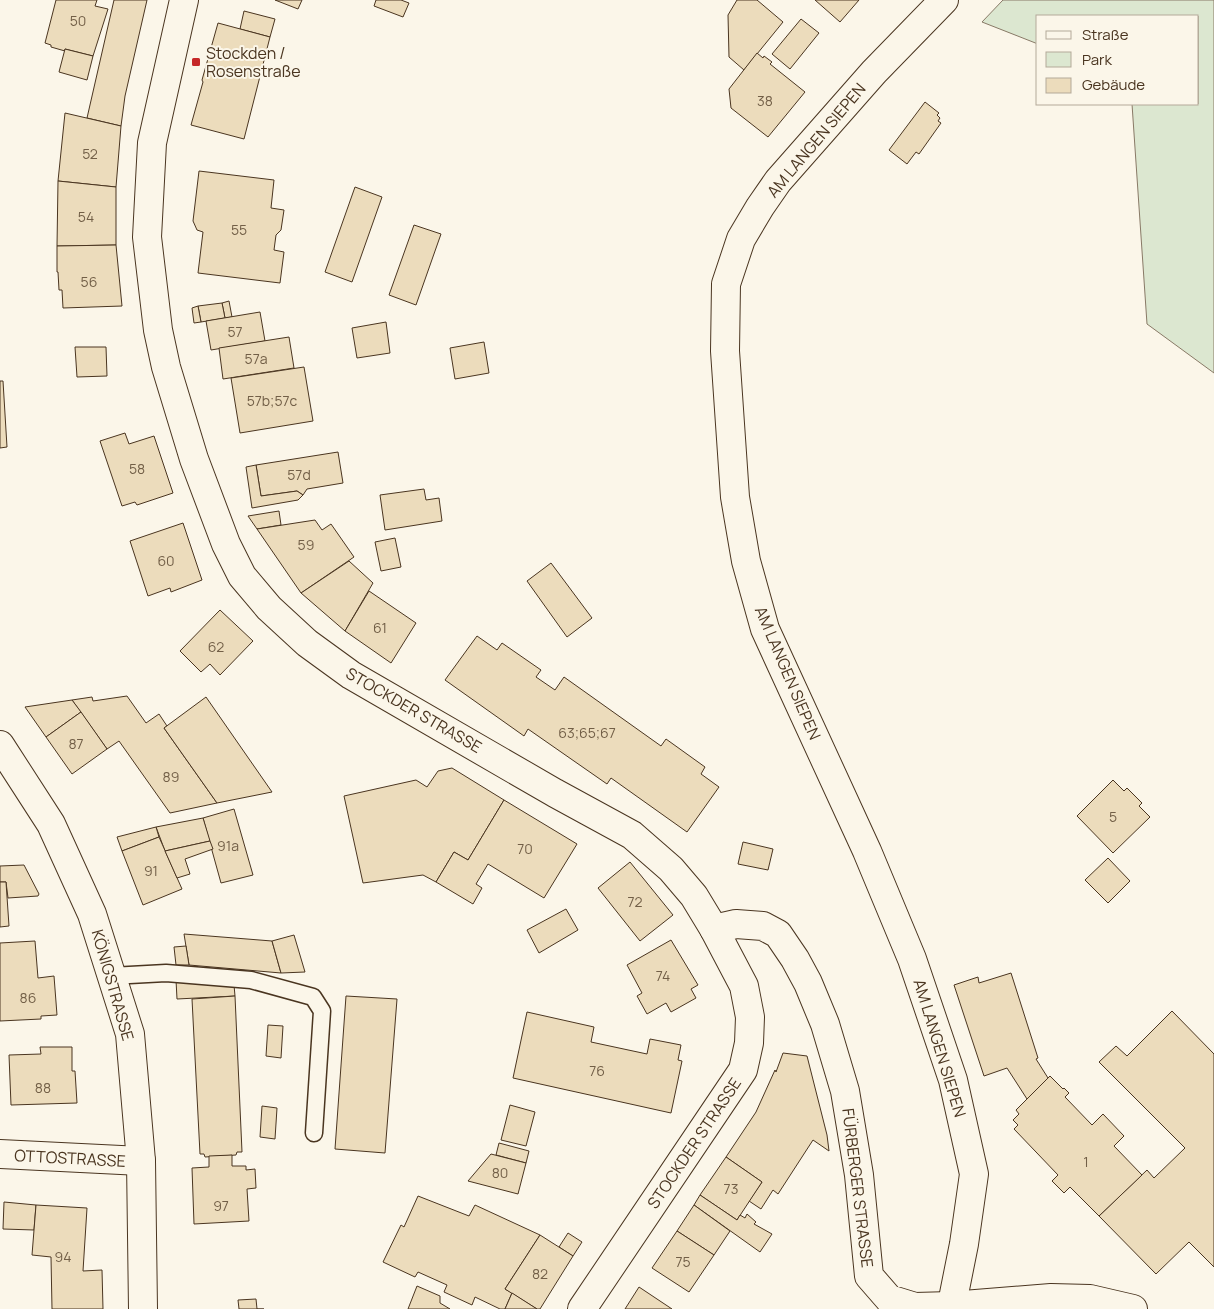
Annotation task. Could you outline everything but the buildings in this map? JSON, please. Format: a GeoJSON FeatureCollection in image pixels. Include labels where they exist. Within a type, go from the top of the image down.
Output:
{"type":"FeatureCollection","features":[{"type":"Feature","properties":{"kind":"street","name":"STOCKDER STRASSE"},"geometry":{"type":"LineString","coordinates":[[184,0],[152,143],[147,237],[158,330],[166,367],[194,459],[226,544],[242,576],[269,608],[351,675],[555,793],[632,835],[671,869],[694,896],[714,928],[744,986],[750,1017],[749,1043],[742,1070],[582,1309]]}},
{"type":"Feature","properties":{"kind":"street","name":"AM LANGEN SIEPEN"},"geometry":{"type":"LineString","coordinates":[[944,0],[850,99],[778,181],[760,207],[741,239],[726,284],[725,351],[735,497],[746,561],[765,629],[868,851],[905,941],[953,1080],[974,1174],[964,1244],[951,1308]]}},
{"type":"Feature","properties":{"kind":"street","name":"KÖNIGSTRASSE"},"geometry":{"type":"LineString","coordinates":[[0,744],[51,824],[92,914],[130,1034],[141,1162],[143,1309]]}},
{"type":"Feature","properties":{"kind":"street","name":"FÜRBERGER STRASSE"},"geometry":{"type":"LineString","coordinates":[[714,928],[736,924],[763,926],[778,934],[808,983],[825,1024],[845,1091],[859,1175],[869,1276],[889,1299],[915,1307],[951,1308],[1051,1298],[1090,1298],[1133,1309]]}},
{"type":"Feature","properties":{"kind":"street","name":"OTTOSTRASSE"},"geometry":{"type":"LineString","coordinates":[[0,1154],[141,1162]]}},
{"type":"Feature","properties":{"kind":"lane"},"geometry":{"type":"LineString","coordinates":[[112,976],[166,972],[251,980],[313,997],[322,1011],[314,1133]]}},
{"type":"Feature","properties":{"kind":"green space"},"geometry":{"type":"Polygon","coordinates":[[[1003,0],[1214,0],[1214,373],[1147,324],[1132,105],[1199,105],[1199,15],[1036,15],[1036,43],[982,22],[1003,0]]]}},
{"type":"Feature","properties":{"kind":"place","name":"Stockden / Rosenstraße"},"geometry":{"type":"Point","coordinates":[196,62]}}]}
